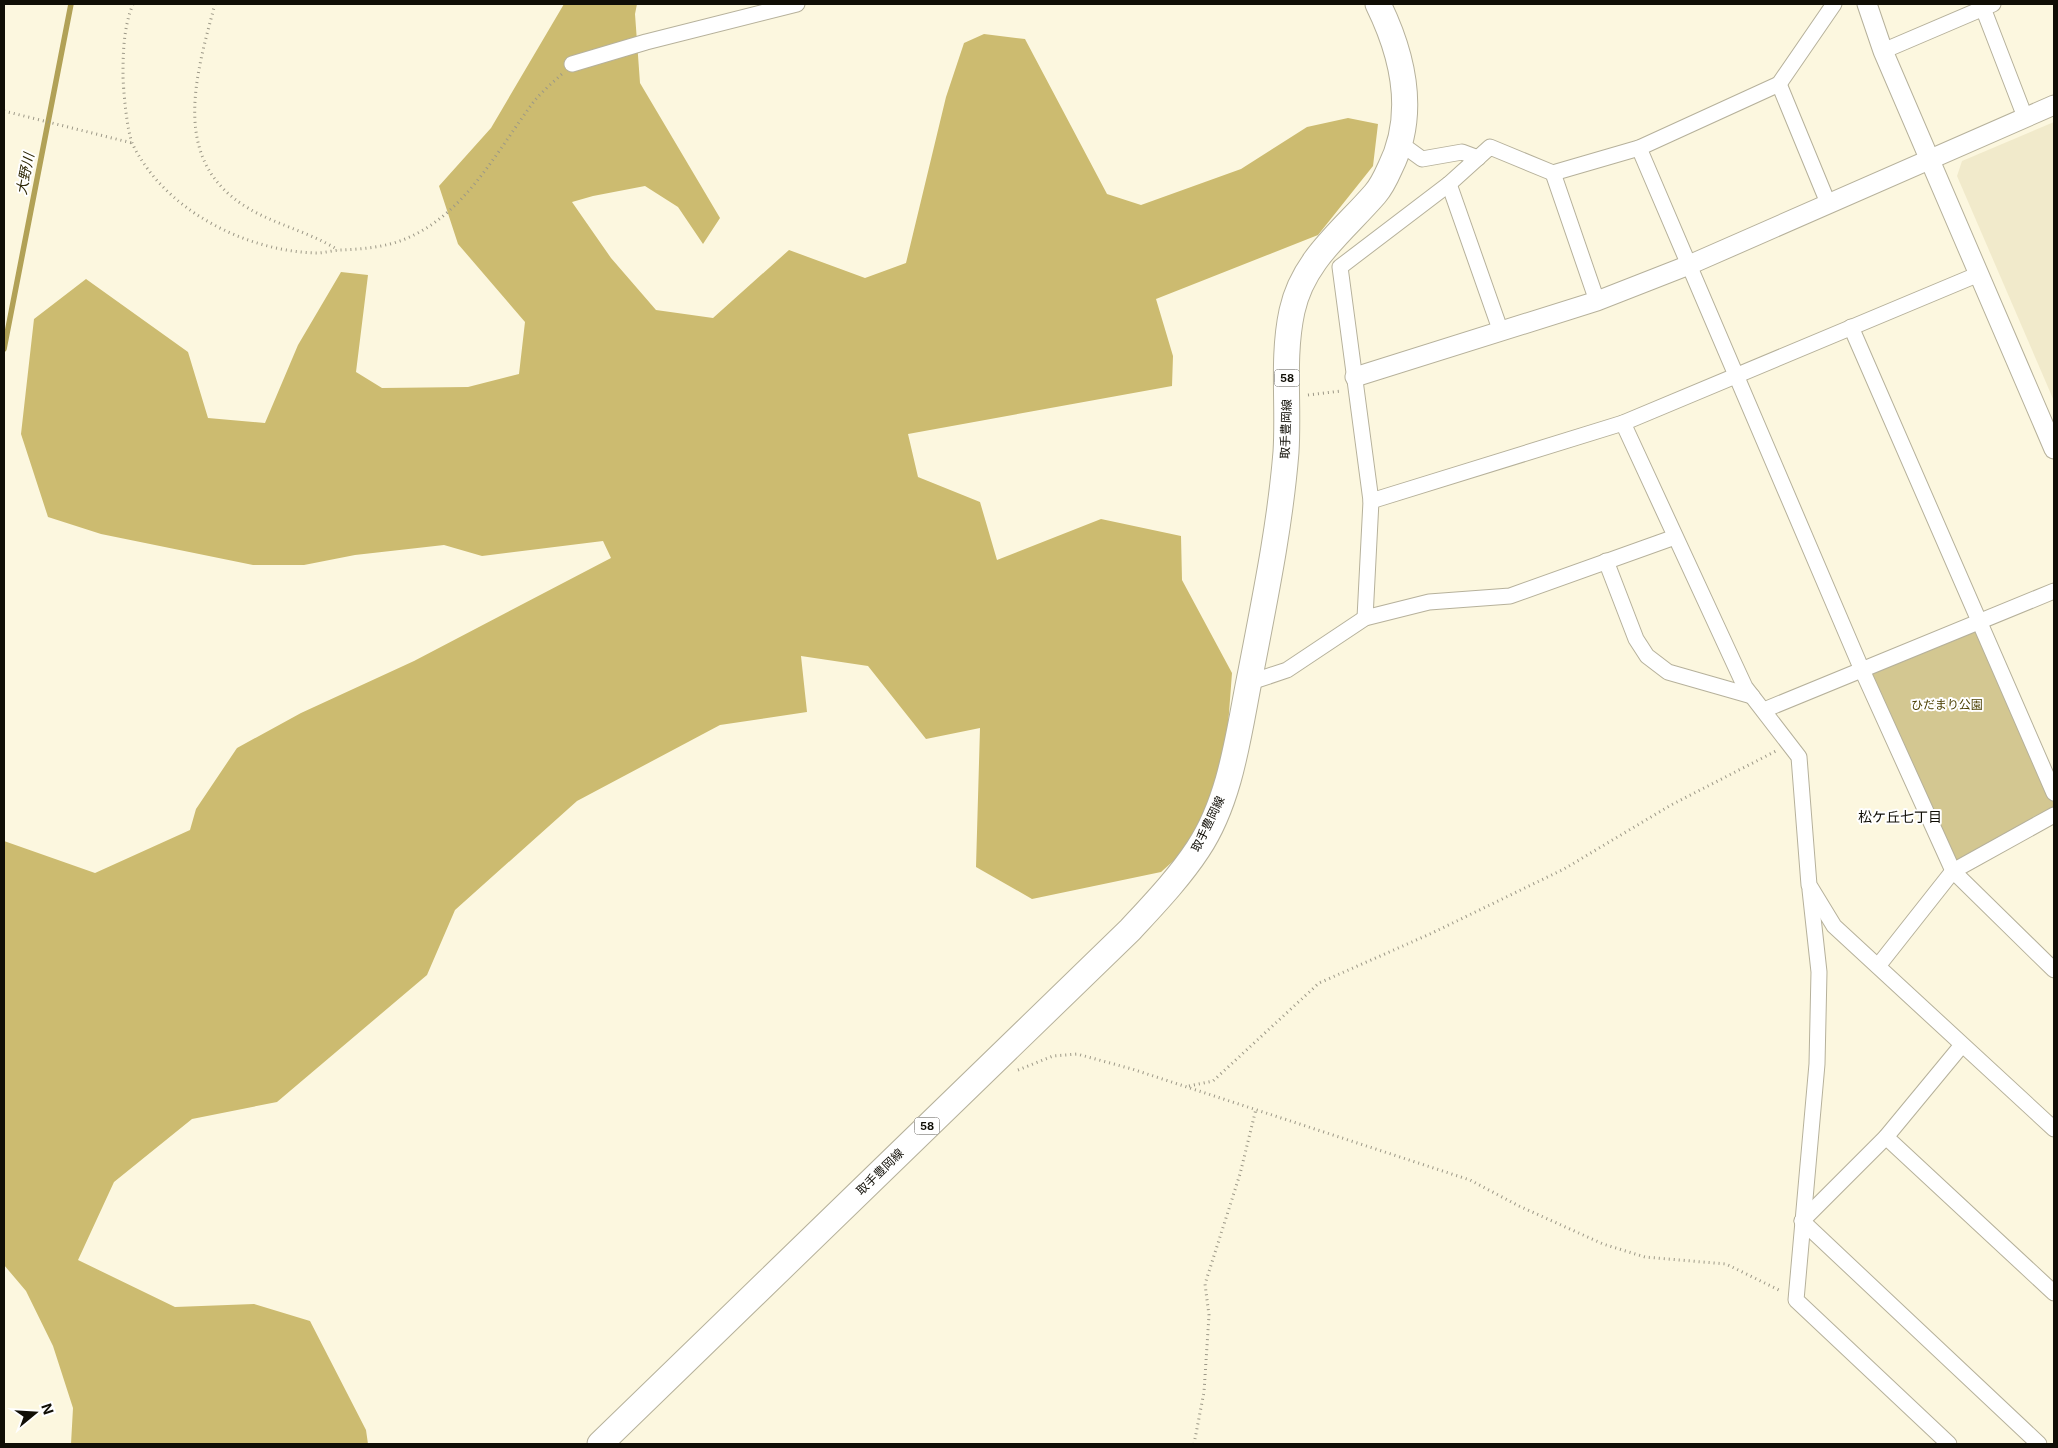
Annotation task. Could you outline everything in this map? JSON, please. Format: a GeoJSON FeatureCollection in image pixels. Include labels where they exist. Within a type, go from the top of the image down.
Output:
{"type":"FeatureCollection","features":[{"type":"Feature","properties":{"kind":"main road","name":"取手豊岡線"},"geometry":{"type":"LineString","coordinates":[[600,1444],[1123,936],[1170,886],[1199,848],[1220,803],[1236,746],[1281,509],[1286,446],[1288,348],[1296,298],[1321,251],[1378,191],[1394,160],[1400,143],[1405,108],[1403,72],[1396,44],[1378,4]]}},
{"type":"Feature","properties":{"kind":"street"},"geometry":{"type":"LineString","coordinates":[[572,64],[646,42],[797,4]]}},
{"type":"Feature","properties":{"kind":"street"},"geometry":{"type":"LineString","coordinates":[[1365,618],[1371,500],[1340,267],[1449,184],[1490,148],[1552,174],[1640,148],[1780,84],[1834,4]]}},
{"type":"Feature","properties":{"kind":"street"},"geometry":{"type":"LineString","coordinates":[[1867,4],[1883,51],[2054,450]]}},
{"type":"Feature","properties":{"kind":"street"},"geometry":{"type":"LineString","coordinates":[[1883,51],[1988,6],[2025,117]]}},
{"type":"Feature","properties":{"kind":"street"},"geometry":{"type":"LineString","coordinates":[[1780,84],[1828,203]]}},
{"type":"Feature","properties":{"kind":"street"},"geometry":{"type":"LineString","coordinates":[[1356,383],[1501,332],[1597,301],[1689,265],[2054,105]]}},
{"type":"Feature","properties":{"kind":"street"},"geometry":{"type":"LineString","coordinates":[[1400,143],[1422,159],[1462,152],[1478,158]]}},
{"type":"Feature","properties":{"kind":"street"},"geometry":{"type":"LineString","coordinates":[[1640,148],[1862,670],[1953,871],[2054,970]]}},
{"type":"Feature","properties":{"kind":"street"},"geometry":{"type":"LineString","coordinates":[[1552,174],[1597,301]]}},
{"type":"Feature","properties":{"kind":"street"},"geometry":{"type":"LineString","coordinates":[[1449,184],[1501,332]]}},
{"type":"Feature","properties":{"kind":"street"},"geometry":{"type":"LineString","coordinates":[[1371,500],[1623,423],[1979,274]]}},
{"type":"Feature","properties":{"kind":"street"},"geometry":{"type":"LineString","coordinates":[[1851,328],[2054,793]]}},
{"type":"Feature","properties":{"kind":"street"},"geometry":{"type":"LineString","coordinates":[[1623,423],[1674,537],[1745,687],[1799,757],[1809,885],[1819,972],[1818,1054],[1796,1300],[1949,1444]]}},
{"type":"Feature","properties":{"kind":"street"},"geometry":{"type":"LineString","coordinates":[[1248,683],[1287,670],[1365,618],[1429,602],[1510,596],[1674,537]]}},
{"type":"Feature","properties":{"kind":"street"},"geometry":{"type":"LineString","coordinates":[[1606,561],[1636,639],[1647,656],[1668,672],[1752,696]]}},
{"type":"Feature","properties":{"kind":"street"},"geometry":{"type":"LineString","coordinates":[[1764,710],[1979,620],[2054,591]]}},
{"type":"Feature","properties":{"kind":"street"},"geometry":{"type":"LineString","coordinates":[[1878,966],[1953,871],[2054,815]]}},
{"type":"Feature","properties":{"kind":"street"},"geometry":{"type":"LineString","coordinates":[[1809,885],[1834,926],[2054,1129]]}},
{"type":"Feature","properties":{"kind":"street"},"geometry":{"type":"LineString","coordinates":[[1802,1221],[1886,1136],[1962,1044]]}},
{"type":"Feature","properties":{"kind":"street"},"geometry":{"type":"LineString","coordinates":[[1886,1136],[2054,1293]]}},
{"type":"Feature","properties":{"kind":"street"},"geometry":{"type":"LineString","coordinates":[[1802,1221],[2039,1444]]}},
{"type":"Feature","properties":{"kind":"path"},"geometry":{"type":"LineString","coordinates":[[133,4],[127,18],[123,57],[123,91],[132,143],[168,192],[186,209],[206,222],[264,243],[317,253],[364,249],[405,239],[437,221],[471,187],[536,99],[572,64]]}},
{"type":"Feature","properties":{"kind":"path"},"geometry":{"type":"LineString","coordinates":[[215,4],[203,48],[196,92],[193,125],[199,151],[210,172],[228,193],[248,208],[321,239],[339,250]]}},
{"type":"Feature","properties":{"kind":"path"},"geometry":{"type":"LineString","coordinates":[[4,111],[132,143]]}},
{"type":"Feature","properties":{"kind":"path"},"geometry":{"type":"LineString","coordinates":[[1301,395],[1356,383]]}},
{"type":"Feature","properties":{"kind":"path"},"geometry":{"type":"LineString","coordinates":[[1188,1087],[1212,1081],[1319,983],[1430,934],[1564,869],[1671,805],[1790,744]]}},
{"type":"Feature","properties":{"kind":"path"},"geometry":{"type":"LineString","coordinates":[[1016,1071],[1053,1056],[1077,1054],[1188,1087],[1470,1180],[1519,1206],[1603,1244],[1645,1258],[1726,1264],[1796,1300]]}},
{"type":"Feature","properties":{"kind":"path"},"geometry":{"type":"LineString","coordinates":[[1194,1444],[1204,1392],[1209,1315],[1205,1284],[1240,1174],[1256,1109]]}},
{"type":"Feature","properties":{"kind":"shaded area"},"geometry":{"type":"Polygon","coordinates":[[[564,4],[637,4],[635,14],[640,83],[720,218],[703,244],[678,207],[645,186],[572,202],[611,258],[656,310],[713,318],[789,250],[865,278],[906,263],[946,97],[964,43],[984,34],[1025,39],[1107,194],[1141,205],[1241,169],[1307,127],[1348,118],[1378,124],[1373,166],[1318,235],[1156,299],[1173,356],[1172,386],[908,434],[918,477],[980,502],[997,560],[1101,519],[1181,536],[1182,580],[1232,673],[1227,739],[1207,809],[1189,847],[1161,872],[1032,899],[976,867],[980,728],[926,739],[868,666],[801,656],[807,712],[720,725],[577,801],[455,910],[427,975],[277,1102],[192,1119],[114,1182],[78,1260],[175,1307],[254,1304],[310,1321],[366,1430],[368,1444],[71,1444],[73,1408],[53,1346],[26,1291],[4,1265],[4,841],[95,873],[190,830],[196,809],[237,748],[301,713],[414,661],[611,558],[603,541],[482,556],[444,545],[355,555],[304,565],[253,565],[101,534],[48,517],[21,434],[34,319],[86,279],[188,352],[208,418],[265,423],[298,345],[341,272],[368,275],[356,372],[382,388],[468,387],[519,374],[525,322],[458,244],[439,186],[491,128],[564,4]]]}},
{"type":"Feature","properties":{"kind":"shaded area"},"geometry":{"type":"Polygon","coordinates":[[[2054,122],[2054,401],[1957,176],[1962,161],[2054,122]]]}},
{"type":"Feature","properties":{"kind":"green space","name":"ひだまり公園"},"geometry":{"type":"Polygon","coordinates":[[[1979,620],[2054,793],[2054,815],[1953,871],[1862,670],[1979,620]]]}},
{"type":"Feature","properties":{"kind":"waterway","name":"大野川"},"geometry":{"type":"LineString","coordinates":[[4,349],[71,4]]}},
{"type":"Feature","properties":{"kind":"district","name":"松ケ丘七丁目"},"geometry":{"type":"Point","coordinates":[1900,817]}}]}
